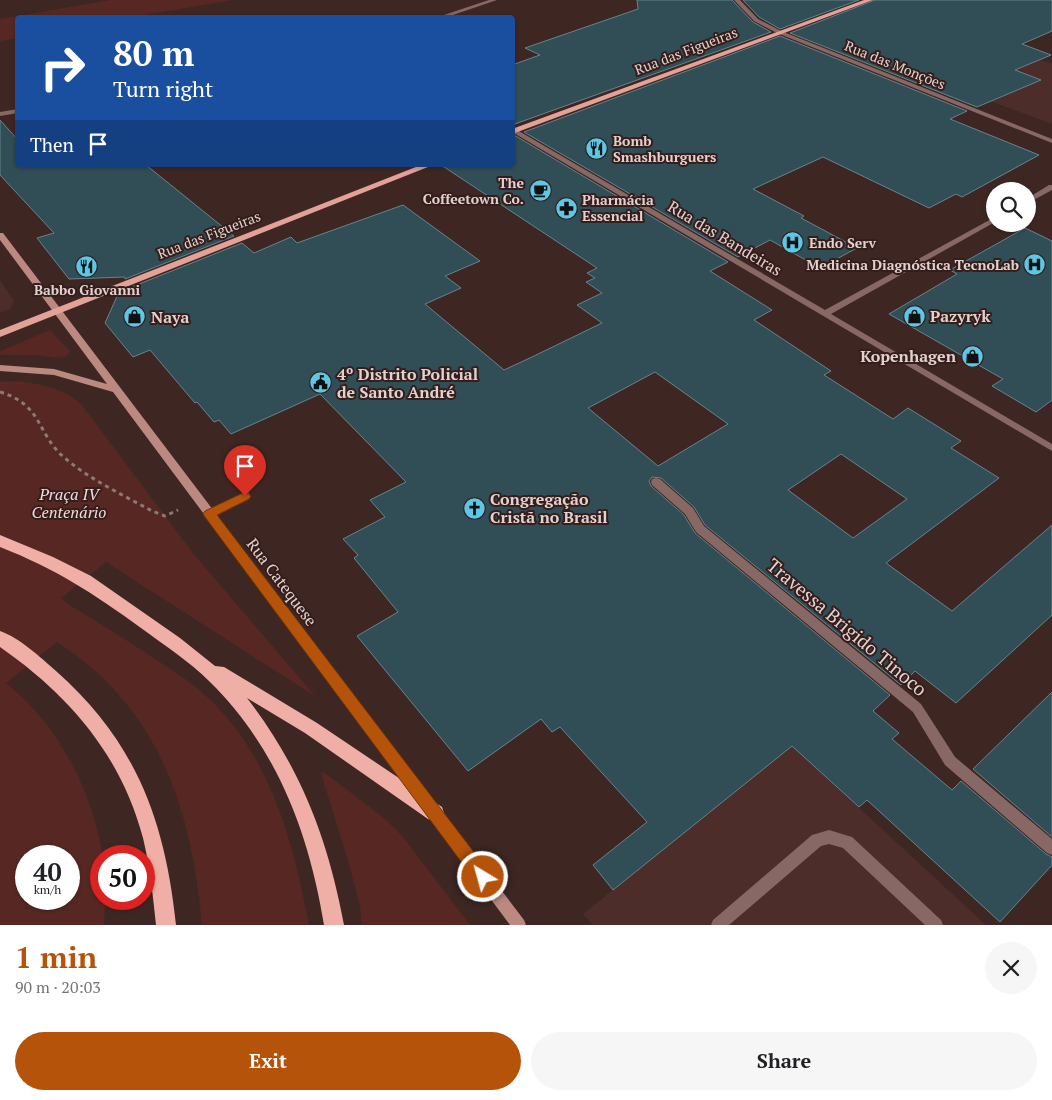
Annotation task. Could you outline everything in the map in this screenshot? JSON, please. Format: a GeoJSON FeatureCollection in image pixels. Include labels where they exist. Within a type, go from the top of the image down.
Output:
{"type":"FeatureCollection","features":[{"type":"Feature","properties":{"kind":"highway"},"geometry":{"type":"LineString","coordinates":[[0,541],[37,555],[61,567],[113,599],[195,658],[311,728],[435,814]]}},
{"type":"Feature","properties":{"kind":"highway"},"geometry":{"type":"LineString","coordinates":[[0,638],[39,665],[74,696],[100,727],[123,762],[141,803],[156,850],[165,902],[166,925]]}},
{"type":"Feature","properties":{"kind":"highway"},"geometry":{"type":"LineString","coordinates":[[195,658],[216,676],[241,702],[267,738],[285,769],[302,804],[314,838],[334,925]]}},
{"type":"Feature","properties":{"kind":"main road","name":"Rua das Figueiras"},"geometry":{"type":"LineString","coordinates":[[515,131],[870,0]]}},
{"type":"Feature","properties":{"kind":"main road","name":"Rua das Figueiras"},"geometry":{"type":"LineString","coordinates":[[0,334],[424,167]]}},
{"type":"Feature","properties":{"kind":"main road","name":"Rua Catequese"},"geometry":{"type":"LineString","coordinates":[[0,235],[519,925]]}},
{"type":"Feature","properties":{"kind":"main road"},"geometry":{"type":"LineString","coordinates":[[0,368],[54,372],[117,390]]}},
{"type":"Feature","properties":{"kind":"street"},"geometry":{"type":"LineString","coordinates":[[446,15],[494,0]]}},
{"type":"Feature","properties":{"kind":"street","name":"Rua das Monções"},"geometry":{"type":"LineString","coordinates":[[737,0],[756,20],[779,32],[1052,141]]}},
{"type":"Feature","properties":{"kind":"street"},"geometry":{"type":"LineString","coordinates":[[0,114],[15,112]]}},
{"type":"Feature","properties":{"kind":"street","name":"Rua das Bandeiras"},"geometry":{"type":"LineString","coordinates":[[515,132],[1052,448]]}},
{"type":"Feature","properties":{"kind":"street"},"geometry":{"type":"LineString","coordinates":[[1036,196],[1052,187]]}},
{"type":"Feature","properties":{"kind":"street"},"geometry":{"type":"LineString","coordinates":[[825,314],[986,224]]}},
{"type":"Feature","properties":{"kind":"street","name":"Travessa Brigido Tinoco"},"geometry":{"type":"LineString","coordinates":[[656,482],[689,511],[700,529],[917,708],[950,761],[1052,848]]}},
{"type":"Feature","properties":{"kind":"street"},"geometry":{"type":"LineString","coordinates":[[209,514],[245,496]]}},
{"type":"Feature","properties":{"kind":"street"},"geometry":{"type":"LineString","coordinates":[[718,925],[817,840],[830,837],[847,842],[936,925]]}},
{"type":"Feature","properties":{"kind":"path"},"geometry":{"type":"LineString","coordinates":[[0,392],[17,397],[31,408],[51,443],[66,460],[152,511],[165,516],[199,501]]}},
{"type":"Feature","properties":{"kind":"shaded area"},"geometry":{"type":"Polygon","coordinates":[[[1040,60],[1052,64],[1052,124],[964,91],[1040,60]]]}},
{"type":"Feature","properties":{"kind":"shaded area"},"geometry":{"type":"Polygon","coordinates":[[[0,280],[14,301],[10,309],[0,313],[0,280]]]}},
{"type":"Feature","properties":{"kind":"shaded area"},"geometry":{"type":"Polygon","coordinates":[[[792,746],[986,925],[593,925],[583,914],[792,746]]]}},
{"type":"Feature","properties":{"kind":"green space"},"geometry":{"type":"Polygon","coordinates":[[[111,0],[233,0],[145,15],[23,15],[111,0]]]}},
{"type":"Feature","properties":{"kind":"green space"},"geometry":{"type":"Polygon","coordinates":[[[15,16],[15,38],[0,41],[0,19],[15,16]]]}},
{"type":"Feature","properties":{"kind":"green space"},"geometry":{"type":"Polygon","coordinates":[[[50,330],[70,351],[67,356],[59,358],[37,355],[0,355],[1,351],[50,330]]]}},
{"type":"Feature","properties":{"kind":"green space","name":"Praça IV Centenário"},"geometry":{"type":"Polygon","coordinates":[[[12,381],[49,387],[73,398],[81,404],[192,552],[315,696],[106,562],[61,598],[185,679],[213,702],[236,729],[255,758],[271,789],[294,856],[309,925],[202,925],[197,882],[189,841],[179,802],[164,765],[145,730],[121,697],[92,668],[57,642],[6,683],[25,700],[57,739],[81,783],[98,831],[101,845],[90,845],[90,910],[105,910],[104,925],[0,925],[0,382],[12,381]]]}},
{"type":"Feature","properties":{"kind":"green space"},"geometry":{"type":"Polygon","coordinates":[[[321,773],[325,773],[385,819],[403,837],[470,925],[362,925],[360,906],[349,864],[321,773]]]}},
{"type":"Feature","properties":{"kind":"building"},"geometry":{"type":"Polygon","coordinates":[[[637,0],[732,0],[753,22],[771,32],[515,124],[515,64],[540,55],[525,48],[638,9],[637,0]]]}},
{"type":"Feature","properties":{"kind":"building"},"geometry":{"type":"Polygon","coordinates":[[[743,0],[859,0],[780,29],[759,17],[743,0]]]}},
{"type":"Feature","properties":{"kind":"building"},"geometry":{"type":"Polygon","coordinates":[[[875,0],[1052,0],[1052,31],[1022,44],[1051,55],[1015,70],[1041,80],[977,107],[790,33],[875,0]]]}},
{"type":"Feature","properties":{"kind":"building"},"geometry":{"type":"Polygon","coordinates":[[[780,36],[967,111],[950,119],[1039,155],[990,182],[986,182],[986,184],[962,197],[956,194],[929,208],[823,157],[753,189],[804,216],[801,218],[857,248],[820,268],[770,240],[738,257],[524,132],[780,36]]]}},
{"type":"Feature","properties":{"kind":"building"},"geometry":{"type":"Polygon","coordinates":[[[0,120],[15,137],[15,167],[148,167],[234,236],[125,279],[125,277],[69,279],[37,238],[54,233],[0,175],[0,120]]]}},
{"type":"Feature","properties":{"kind":"building"},"geometry":{"type":"Polygon","coordinates":[[[515,136],[728,262],[710,271],[772,310],[754,320],[831,371],[824,375],[893,419],[908,408],[961,441],[951,448],[999,478],[886,563],[952,611],[1052,525],[1052,615],[956,703],[915,671],[901,685],[705,525],[694,507],[661,478],[652,477],[649,481],[651,486],[684,515],[695,533],[890,695],[873,711],[899,733],[892,739],[952,790],[961,781],[1046,854],[1052,857],[1052,865],[1000,922],[867,800],[859,807],[792,746],[613,890],[593,865],[647,822],[560,727],[552,732],[541,719],[468,771],[357,636],[398,612],[354,558],[358,555],[343,539],[385,517],[370,500],[406,482],[320,394],[231,434],[219,420],[214,422],[197,402],[195,403],[150,350],[133,357],[105,323],[119,292],[242,243],[254,253],[291,237],[297,243],[403,205],[480,261],[445,276],[461,288],[425,304],[504,370],[602,323],[577,305],[602,293],[586,282],[595,278],[587,273],[597,268],[444,167],[515,167],[515,136]],[[655,372],[588,408],[658,466],[728,424],[655,372]],[[841,454],[788,490],[853,538],[907,499],[841,454]]]}},
{"type":"Feature","properties":{"kind":"building"},"geometry":{"type":"Polygon","coordinates":[[[1018,232],[1033,232],[1052,241],[1052,400],[1036,412],[992,386],[1003,379],[889,314],[957,274],[950,270],[1018,232]]]}},
{"type":"Feature","properties":{"kind":"building"},"geometry":{"type":"Polygon","coordinates":[[[1052,692],[1052,837],[973,769],[1052,692]]]}},
{"type":"Feature","properties":{"kind":"place","name":"Bomb Smashburguers"},"geometry":{"type":"Point","coordinates":[597,149]}},
{"type":"Feature","properties":{"kind":"place","name":"The Coffeetown Co."},"geometry":{"type":"Point","coordinates":[540,191]}},
{"type":"Feature","properties":{"kind":"place","name":"Pharmácia Essencial"},"geometry":{"type":"Point","coordinates":[566,208]}},
{"type":"Feature","properties":{"kind":"place","name":"Endo Serv"},"geometry":{"type":"Point","coordinates":[793,243]}},
{"type":"Feature","properties":{"kind":"place","name":"Medicina Diagnóstica TecnoLab"},"geometry":{"type":"Point","coordinates":[1035,265]}},
{"type":"Feature","properties":{"kind":"place","name":"Babbo Giovanni"},"geometry":{"type":"Point","coordinates":[87,267]}},
{"type":"Feature","properties":{"kind":"place","name":"Pazyryk"},"geometry":{"type":"Point","coordinates":[914,316]}},
{"type":"Feature","properties":{"kind":"place","name":"Naya"},"geometry":{"type":"Point","coordinates":[135,317]}},
{"type":"Feature","properties":{"kind":"place","name":"Kopenhagen"},"geometry":{"type":"Point","coordinates":[972,356]}},
{"type":"Feature","properties":{"kind":"place","name":"4º Distrito Policial de Santo André"},"geometry":{"type":"Point","coordinates":[321,383]}},
{"type":"Feature","properties":{"kind":"place","name":"Congregação Cristã no Brasil"},"geometry":{"type":"Point","coordinates":[474,508]}},
{"type":"Feature","properties":{"kind":"route"},"geometry":{"type":"LineString","coordinates":[[245,496],[209,514],[483,877]]}}]}
